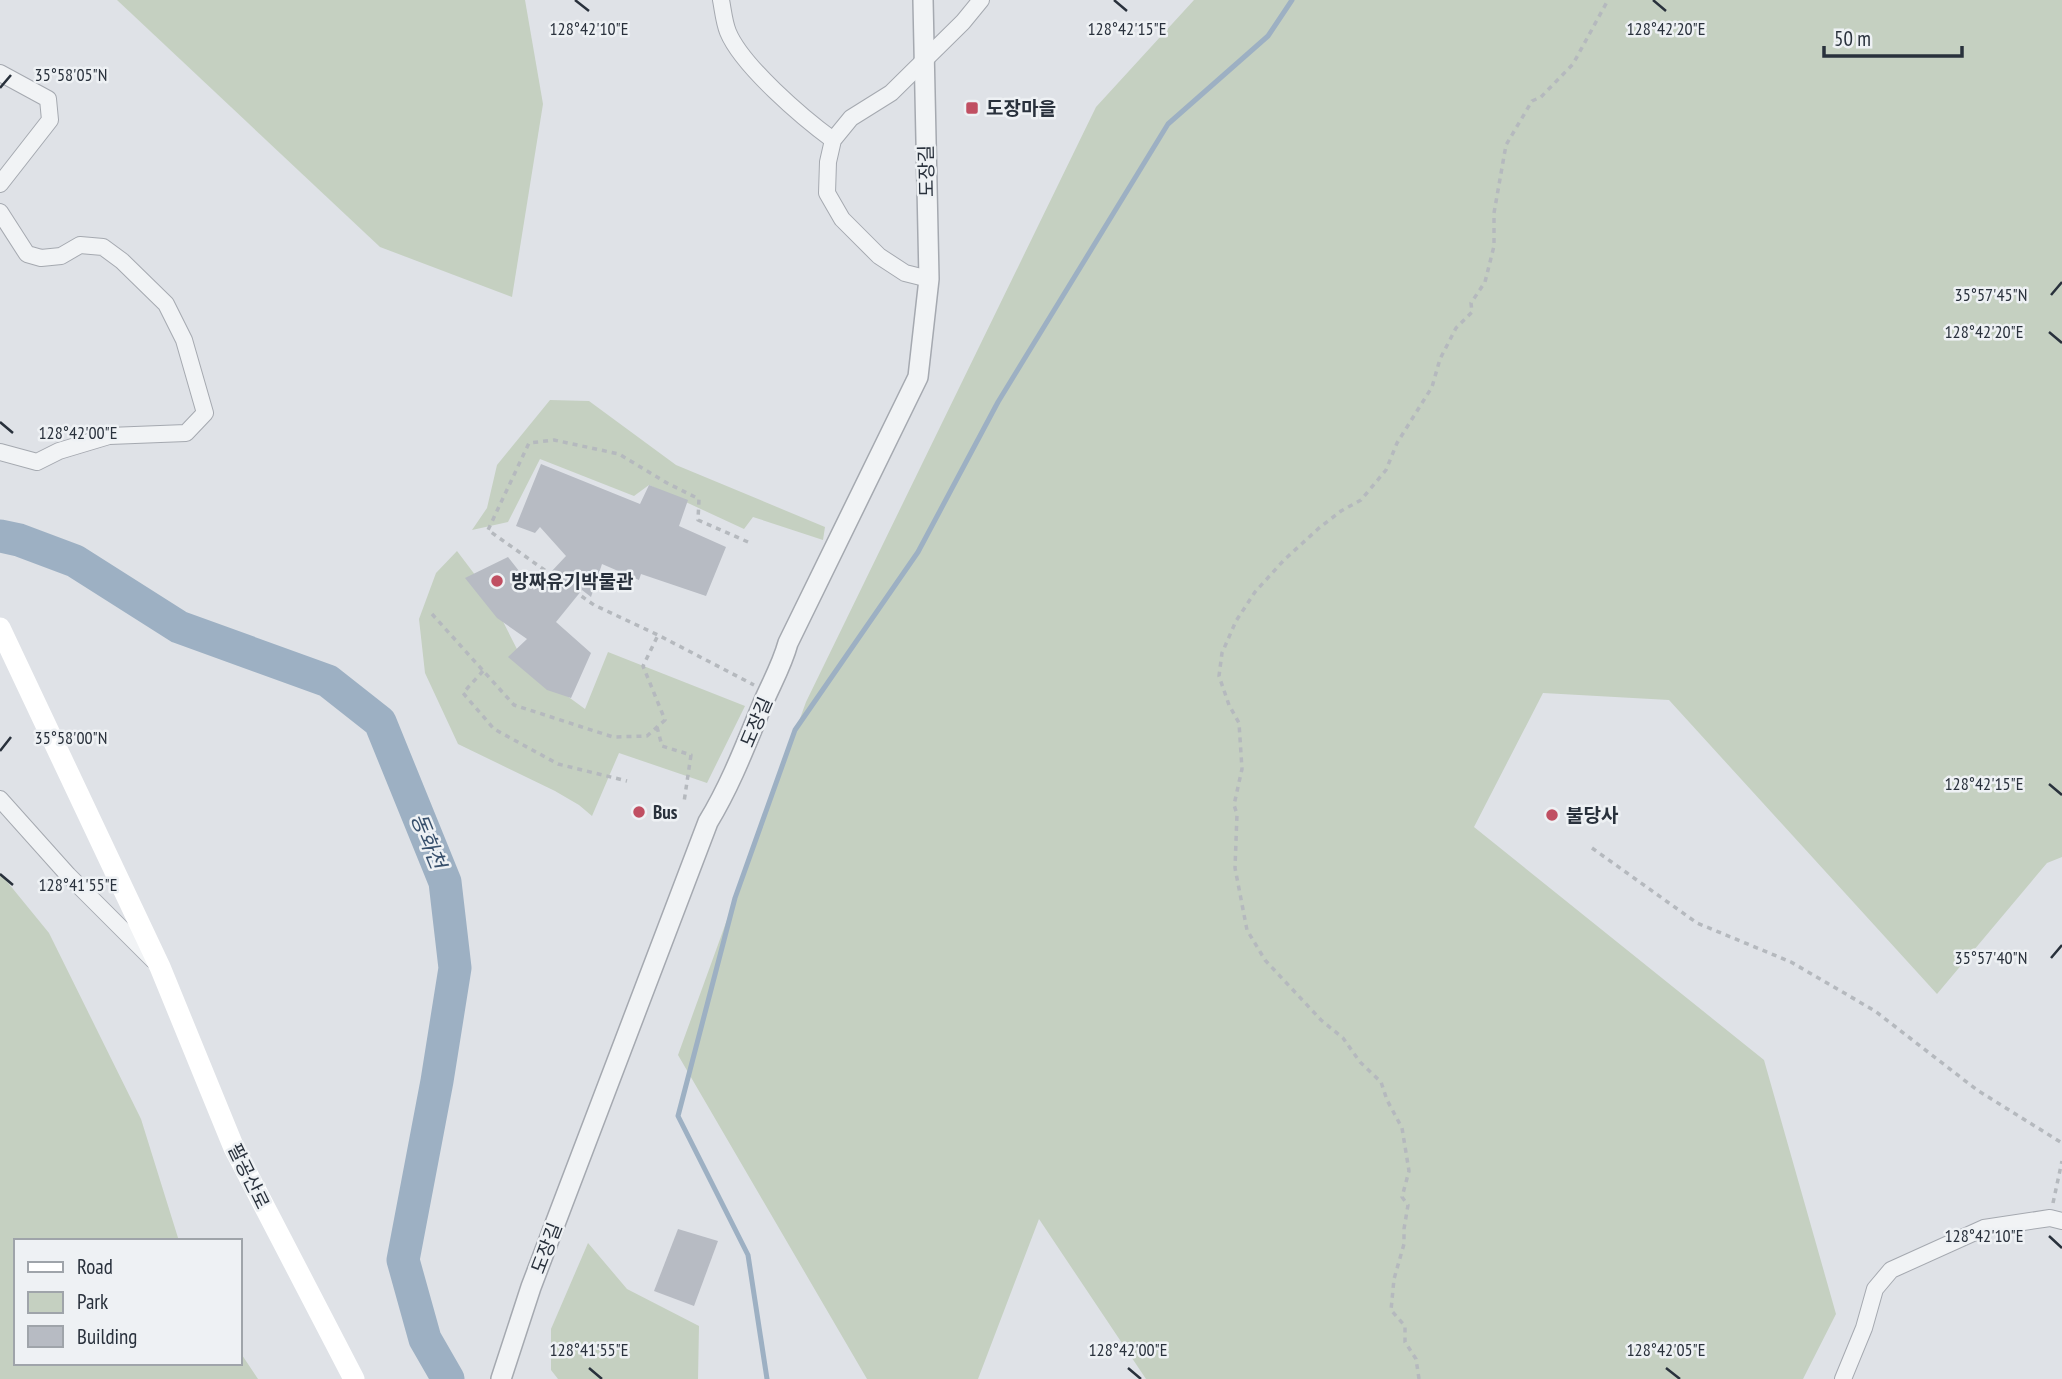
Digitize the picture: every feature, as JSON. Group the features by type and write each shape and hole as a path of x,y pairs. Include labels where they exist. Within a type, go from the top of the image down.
{"main road":[{"name":"팔공산로","path":"0,628 160,967 234,1148 354,1379"}],"street":[{"path":"721,0 728,32 748,63 810,123 834,140"},
{"name":"도장길","path":"502,1376 531,1287 708,822 727,791 781,667 788,643 918,377 929,279 923,0"},
{"path":"929,279 905,273 879,256 842,219 827,193 828,162 834,140 850,118 891,93 963,22 981,0"},
{"path":"0,73 48,99 51,120 0,184"},
{"path":"0,212 27,254 41,258 61,256 80,245 103,247 122,261 166,304 184,340 205,413 186,433 109,436 59,451 37,462 0,452"},
{"name":"팔공산로","path":"0,799 68,875 160,967"},
{"path":"1843,1379 1864,1328 1875,1289 1891,1270 1984,1228 2056,1219"}],"path":[{"path":"1419,1379 1416,1359 1405,1342 1405,1326 1391,1310 1394,1279 1404,1244 1408,1205 1402,1197 1409,1171 1402,1128 1381,1082 1360,1062 1343,1038 1321,1020 1265,960 1247,930 1235,868 1237,814 1234,805 1242,769 1239,723 1229,705 1219,676 1222,653 1236,621 1255,592 1284,559 1341,511 1361,500 1386,470 1397,443 1432,387 1440,359 1455,328 1472,312 1471,303 1485,282 1494,246 1494,213 1506,145 1532,101 1541,97 1573,64 1608,0"},
{"path":"748,542 698,520 699,499 619,454 554,440 528,443 488,530 594,605 768,692"},
{"path":"432,614 514,705 613,737 647,736 666,720 643,666 658,635"},
{"path":"483,671 463,694 494,729 558,764 627,781"},
{"path":"657,727 662,746 691,754 684,802"},
{"path":"1592,848 1697,923 1791,962 1875,1011 1977,1090 2062,1143"},
{"path":"2056,1219 2062,1161"}],"green space":[{"path":"117,0 525,0 543,104 512,297 380,247"},
{"path":"1194,0 2062,0 2062,857 2047,863 1937,994 1669,700 1543,693 1474,827 1764,1060 1836,1314 1803,1379 1146,1379 1039,1219 978,1379 867,1379 678,1055 806,702 1096,107"},
{"path":"550,400 589,401 676,465 825,527 823,540 753,517 744,529 649,485 634,496 540,459 508,522 472,530 487,508 497,465"},
{"path":"457,551 488,592 521,657 548,682 585,709 608,652 745,706 707,783 619,753 592,816 555,791 458,744 425,673 419,619 436,573"},
{"path":"0,873 49,933 141,1119 178,1239 14,1239 14,1365 242,1365 242,1355 258,1379 0,1379"},
{"path":"588,1243 627,1289 699,1326 698,1379 558,1379 551,1370 551,1329"}],"building":[{"name":"방짜유기박물관","path":"541,464 640,504 649,485 688,500 679,526 726,547 706,596 641,574 639,580 602,564 591,597 582,590 556,622 591,653 571,698 547,690 508,657 527,639 497,618 465,578 508,557 534,590 566,556 540,527 535,533 516,526"},
{"path":"678,1229 718,1241 694,1306 654,1291"}],"waterway":[{"path":"767,1379 748,1255 678,1116 735,898 795,730 918,552 998,402 1168,124 1268,36 1292,0"},
{"name":"동화천","path":"0,536 19,540 75,561 179,627 328,681 380,722 445,882 455,968 403,1260 425,1339 448,1379"}],"place":[{"name":"도장마을","path":"972,108"},
{"name":"방짜유기박물관","path":"497,581"},
{"name":"Bus","path":"639,812"},
{"name":"불당사","path":"1552,815"}]}
